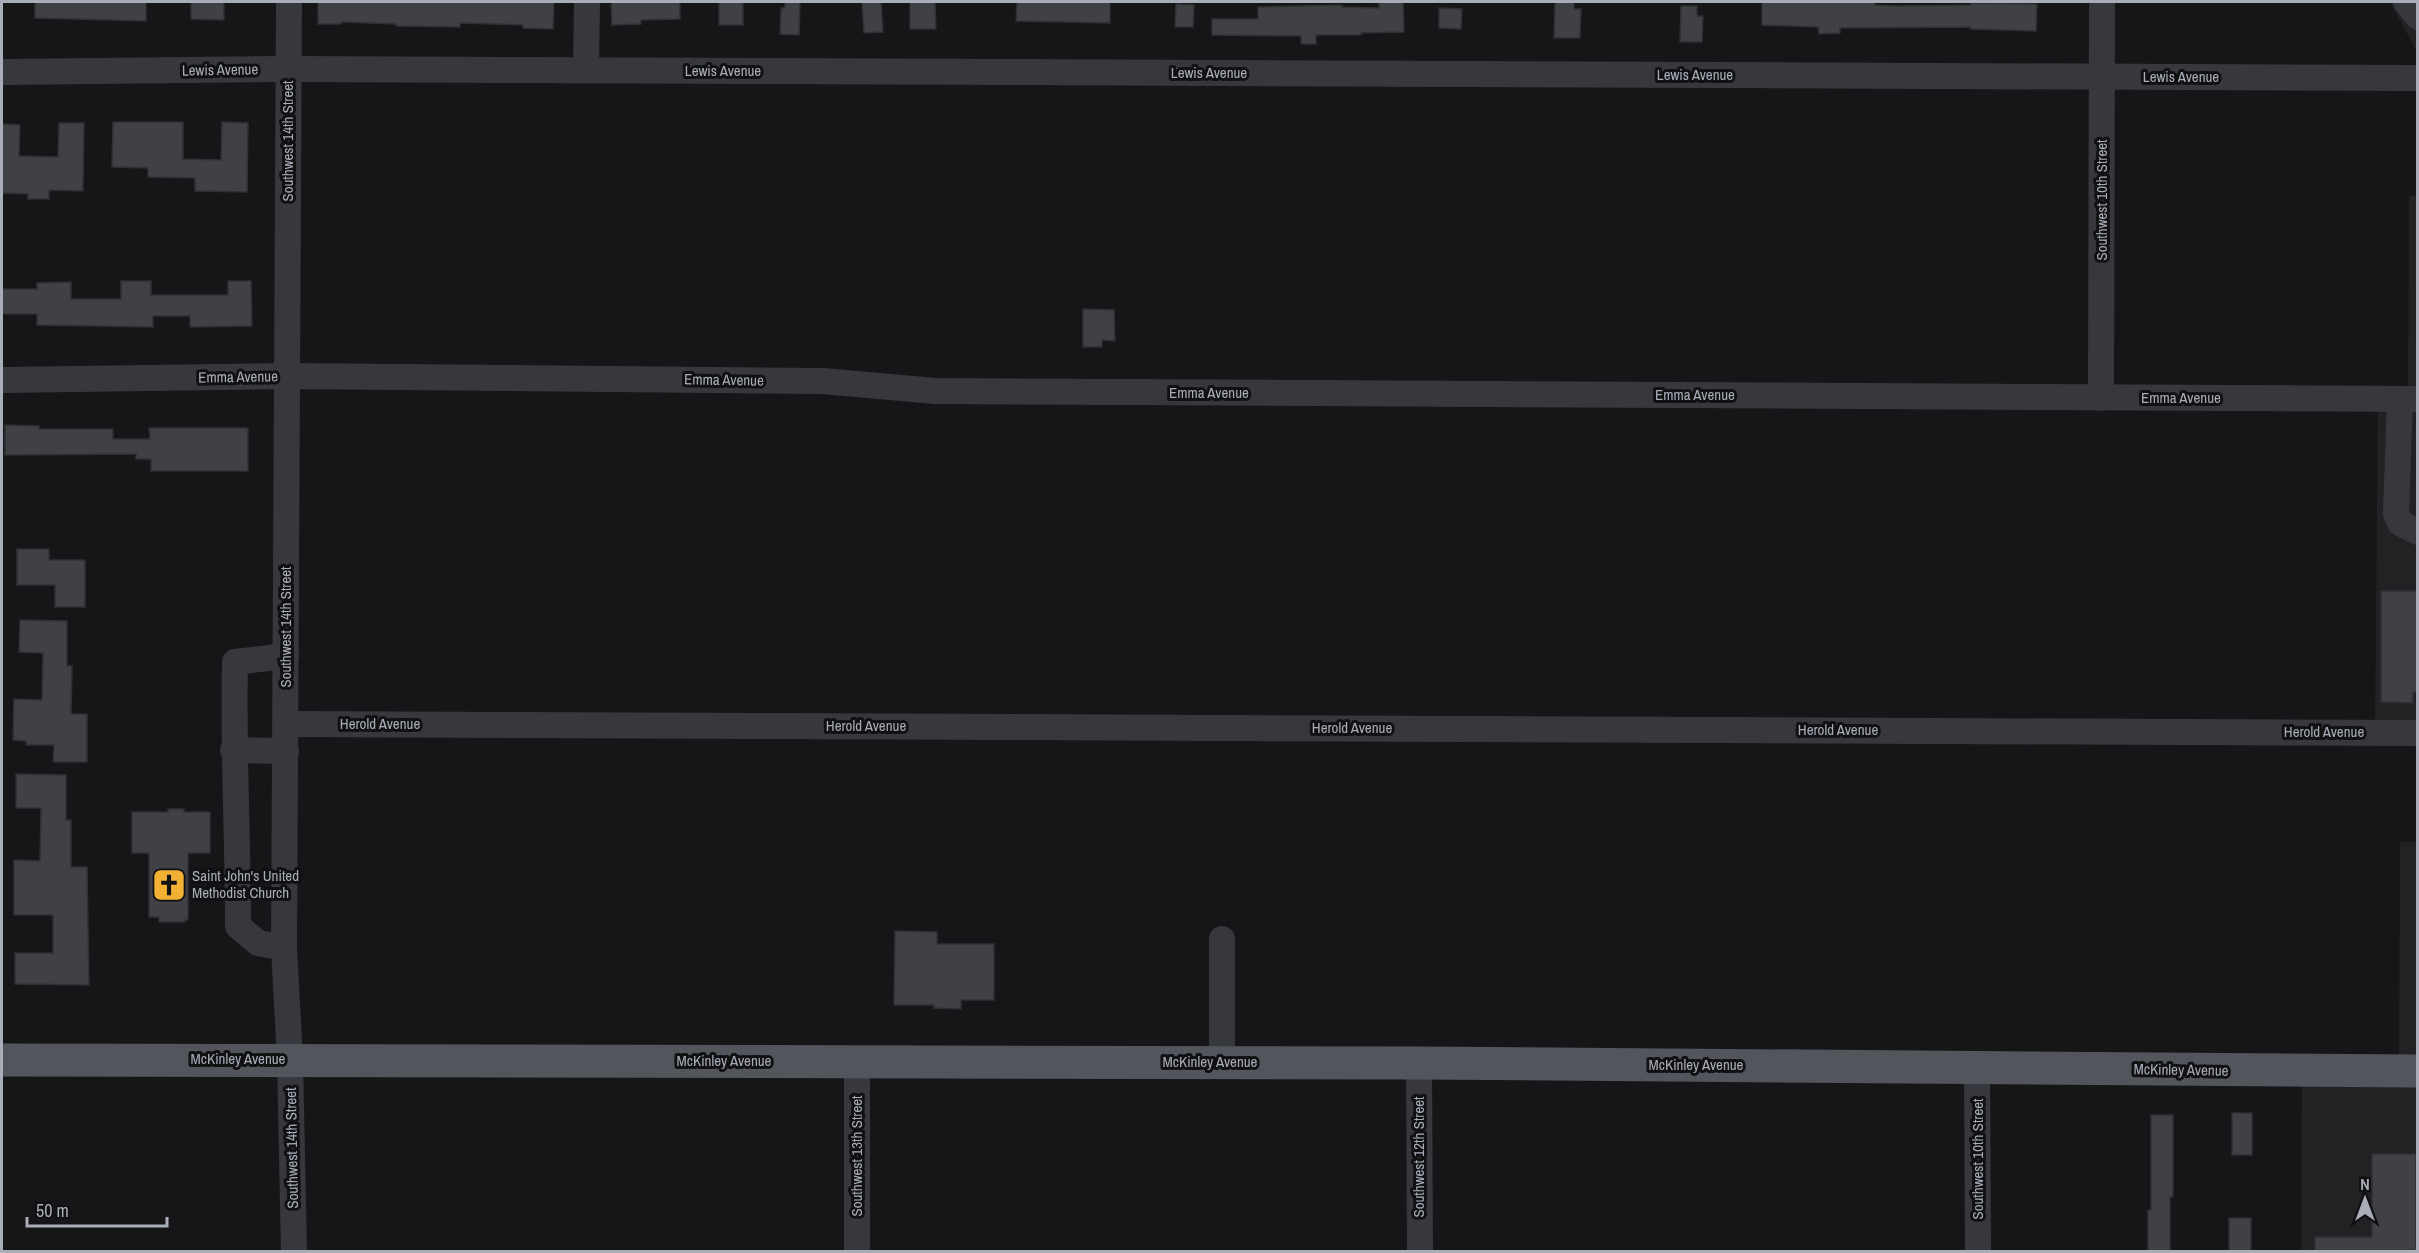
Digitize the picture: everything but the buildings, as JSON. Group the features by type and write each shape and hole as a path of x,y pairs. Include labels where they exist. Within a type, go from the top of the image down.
{"main road":[{"name":"McKinley Avenue","path":"2,1060 1222,1062 2418,1071"}],"street":[{"name":"Southwest 14th Street","path":"289,2 284,948 290,1059 294,1251"},
{"path":"586,2 586,70"},
{"name":"Southwest 10th Street","path":"2101,398 2102,2"},
{"path":"2406,2 2418,17"},
{"name":"Lewis Avenue","path":"2,72 289,69 2418,78"},
{"name":"Emma Avenue","path":"2,380 287,376 824,381 935,391 2409,399"},
{"path":"2409,399 2408,425 2396,514 2400,523 2418,532"},
{"path":"284,948 258,943 238,926 237,816 233,750 235,662 286,656"},
{"name":"Herold Avenue","path":"286,724 2418,733"},
{"path":"233,750 286,751"},
{"path":"1222,939 1222,1062"},
{"name":"Southwest 13th Street","path":"857,1061 857,1251"},
{"name":"Southwest 12th Street","path":"1419,1063 1420,1251"},
{"name":"Southwest 10th Street","path":"1977,1067 1978,1251"}],"shaded area":[{"path":"2390,2 2417,2 2417,52"},
{"path":"2409,196 2417,196 2417,733 2375,732 2378,399 2408,398"},
{"path":"2400,842 2417,842 2417,1251 2301,1252 2302,1072 2399,1071"}],"place":[{"name":"Saint John's United Methodist Church","path":"169,885"}]}
